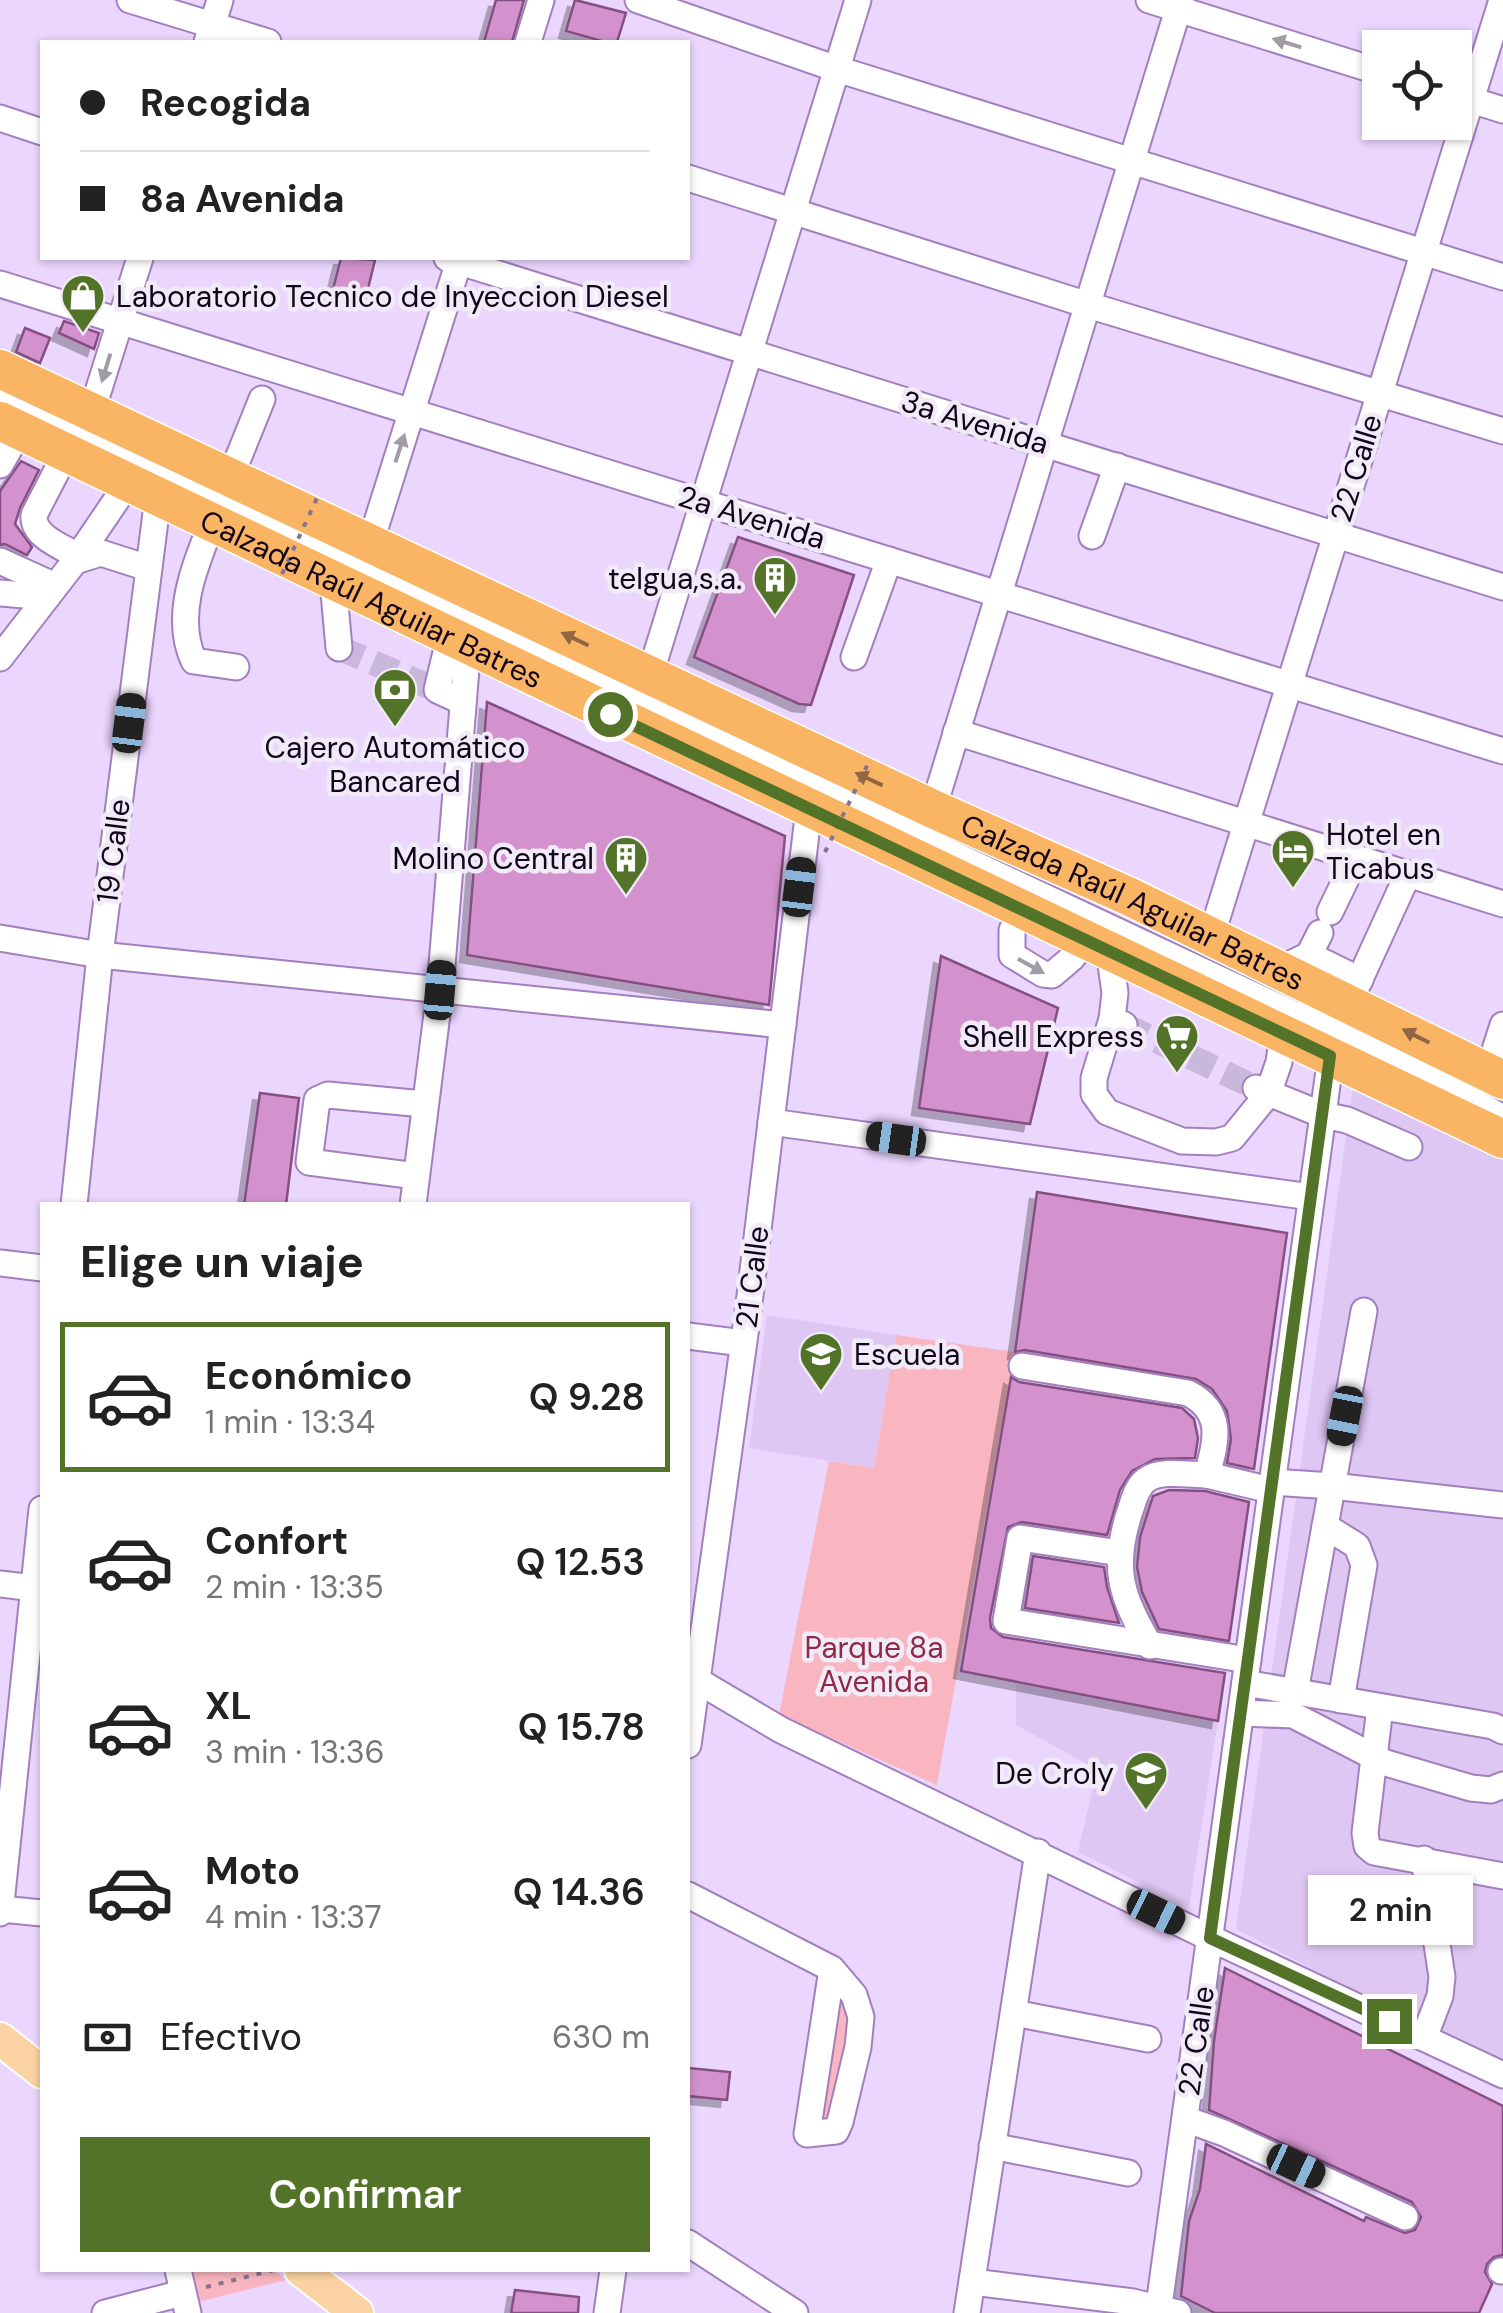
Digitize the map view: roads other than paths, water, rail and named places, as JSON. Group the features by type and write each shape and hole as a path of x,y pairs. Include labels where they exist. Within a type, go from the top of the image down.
{"highway":[{"name":"Calzada Raúl Aguilar Batres","path":"0,368 1211,937 1310,943 1354,991 1498,1086"},
{"name":"Calzada Raúl Aguilar Batres","path":"10,426 1503,1139"}],"main road":[{"path":"0,2039 40,2070"},
{"path":"303,2272 356,2313"}],"street":[{"path":"130,0 262,40"},
{"path":"529,40 541,0"},
{"path":"638,0 837,68 1503,278"},
{"path":"650,675 858,0"},
{"path":"1149,0 1180,4 1362,66"},
{"name":"22 Calle","path":"1472,75 1502,0"},
{"path":"933,809 1180,4"},
{"path":"1472,101 1503,110"},
{"path":"0,118 40,131"},
{"name":"22 Calle","path":"1211,937 1423,253 1452,140"},
{"path":"690,179 1503,431"},
{"path":"92,411 139,260"},
{"path":"371,541 455,260"},
{"name":"3a Avenida","path":"458,260 1503,587"},
{"name":"2a Avenida","path":"0,284 1503,751"},
{"path":"0,394 358,560 787,776 1432,1079 1503,1118"},
{"path":"231,476 262,399"},
{"path":"0,464 10,426"},
{"path":"66,453 34,514 38,531 76,558 102,553 148,568"},
{"path":"1092,536 1116,466"},
{"path":"0,657 76,558 143,490"},
{"name":"19 Calle","path":"74,1202 148,568 143,490"},
{"path":"212,524 186,601 189,648 194,661 236,667"},
{"path":"854,657 888,560"},
{"path":"0,561 51,592"},
{"path":"333,582 339,648"},
{"path":"0,593 51,592"},
{"path":"459,640 437,690 464,702"},
{"path":"413,1202 440,990 464,702 459,640"},
{"path":"956,732 1503,904"},
{"name":"21 Calle","path":"690,1711 744,1343 809,809"},
{"path":"1310,943 1356,858"},
{"path":"1354,991 1408,874"},
{"path":"0,938 100,955 783,1024"},
{"path":"1097,946 1115,993 1118,1022 1094,1078 1094,1094 1107,1112 1182,1141 1216,1142 1232,1138 1279,1062 1283,1034"},
{"path":"1432,1079 1498,1086 1503,1025"},
{"name":"22 Calle","path":"1165,2311 1185,2119 1330,1056"},
{"path":"1262,1091 1348,1120 1409,1147"},
{"path":"416,1176 309,1162 317,1100 328,1095 424,1104"},
{"path":"772,1122 1312,1197"},
{"path":"0,1263 40,1268"},
{"path":"1295,1692 1364,1311"},
{"path":"690,1336 744,1343"},
{"path":"1022,1366 1188,1393 1202,1400 1216,1426 1208,1475"},
{"path":"1150,1646 1122,1591 1120,1554 1134,1499 1146,1479 1165,1474 1208,1475 1272,1486 1332,1486 1503,1506"},
{"path":"1324,1526 1357,1546 1364,1565 1342,1700"},
{"path":"1120,1554 1020,1538 1006,1621 1150,1646 1246,1672 1295,1692 1493,1726 1503,1732"},
{"path":"40,1549 0,1911 40,1913"},
{"path":"0,1584 38,1589"},
{"path":"692,1677 781,1730 1503,2075"},
{"path":"1380,1707 1365,1833 1367,1846 1374,1852 1503,1876"},
{"path":"1240,1713 1293,1715 1374,1756 1471,1788 1491,1790 1503,1785"},
{"path":"967,2313 1038,1852"},
{"path":"1424,1860 1442,1977 1440,1996 1424,2038"},
{"path":"690,1896 832,1969 854,1994 861,2017 858,2046 840,2122 836,2131 807,2134 832,1969"},
{"path":"1014,2013 1148,2038"},
{"path":"1185,2119 1224,2133 1405,2217"},
{"path":"992,2146 1128,2173"},
{"path":"690,2244 787,2311"},
{"path":"607,2313 613,2272"},
{"path":"972,2282 1165,2311"},
{"path":"105,2313 183,2292"}],"tunnel":[{"path":"339,648 437,690"},
{"path":"1124,1025 1256,1088"}],"place":[{"name":"Laboratorio Tecnico de Inyeccion Diesel","path":"83,334"},
{"name":"telgua,s.a.","path":"775,616"},
{"name":"Cajero Automático Bancared","path":"395,728"},
{"name":"Hotel en Ticabus","path":"1293,889"},
{"name":"Molino Central","path":"626,896"},
{"name":"Shell Express","path":"1177,1074"},
{"name":"Escuela","path":"821,1392"},
{"name":"De Croly","path":"1146,1811"}],"park label":[{"name":"Parque 8a Avenida","path":"874,1664"}]}
